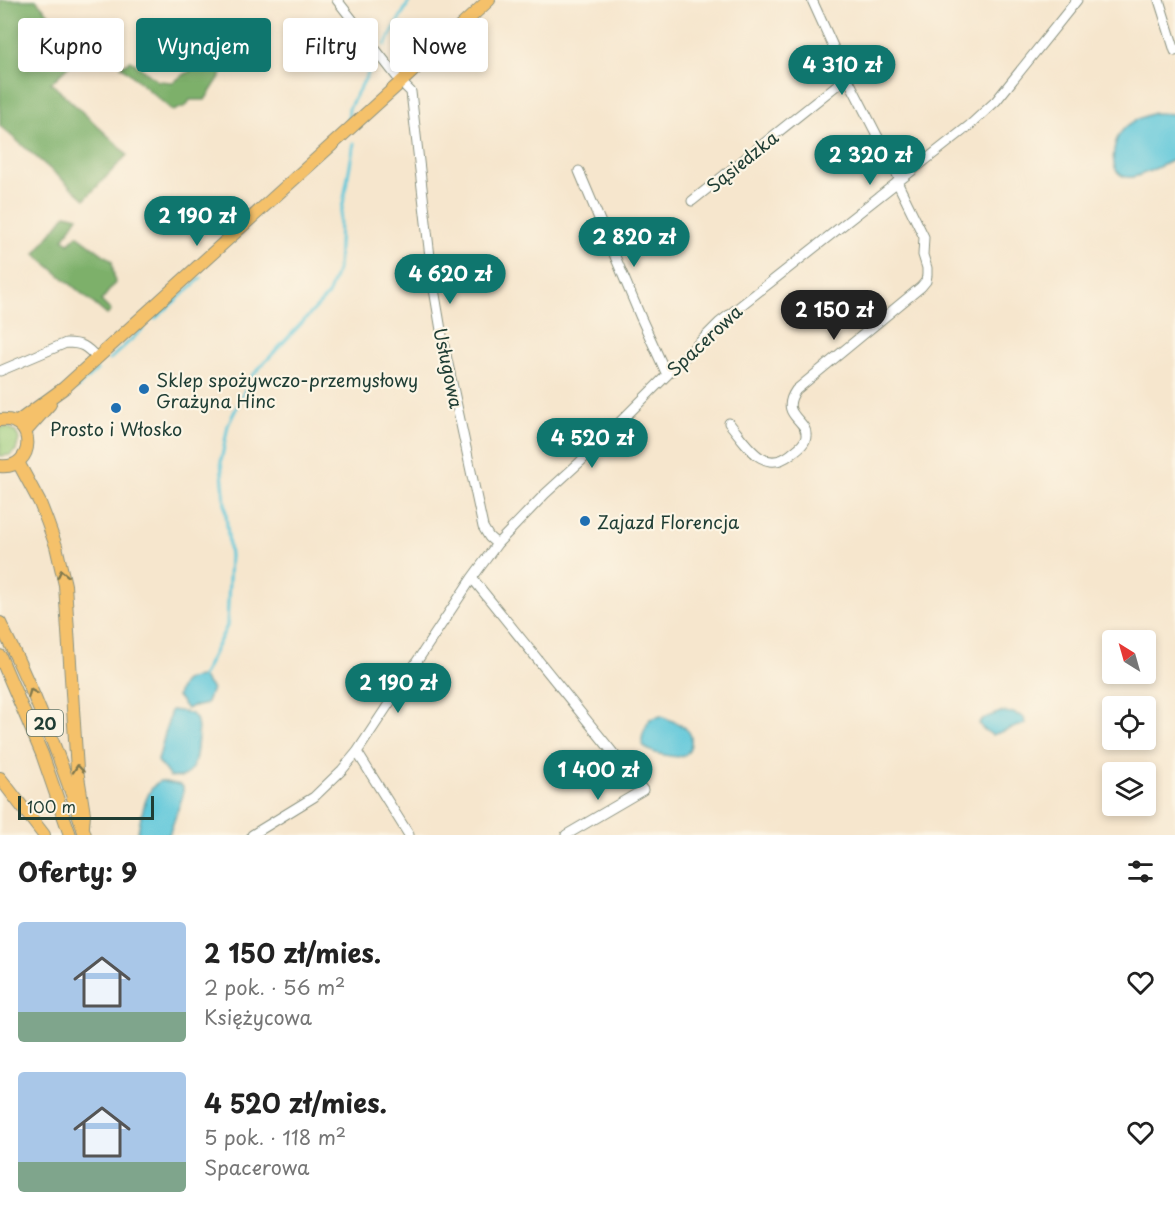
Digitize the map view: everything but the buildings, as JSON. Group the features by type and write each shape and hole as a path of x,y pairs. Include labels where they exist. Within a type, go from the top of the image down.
{"main road":[{"path":"21,427 489,0"},
{"path":"0,420 10,420 21,427 27,438 23,458 12,465 0,466"},
{"path":"18,462 47,521 56,546 64,585 77,770 84,814 84,831"},
{"name":"20","path":"0,623 34,697 84,831"},
{"name":"20","path":"0,656 42,754 69,835"},
{"path":"0,778 44,835"}],"street":[{"name":"Usługowa","path":"337,0 411,92 432,274 442,336 483,527 497,544"},
{"path":"729,423 759,458 771,461 784,460 804,443 806,436 806,431 790,409 792,396 796,390 926,281 927,268 923,255 924,237 812,0"},
{"name":"Spacerowa","path":"252,835 314,797 342,771 357,752 471,578 497,544 545,494 720,322 970,125 996,101 1077,0"},
{"path":"1159,0 1175,51"},
{"name":"Sąsiedzka","path":"692,201 848,77"},
{"path":"579,171 667,375"},
{"path":"0,371 66,343 76,343 86,347 97,358"},
{"path":"471,578 643,790 566,835"},
{"path":"357,752 409,835"}],"green space":[{"path":"0,0 36,0 53,18 18,18 18,72 63,72 51,83 127,155 85,199 0,126"},
{"path":"131,61 136,65 136,72 146,72 158,81 173,82 188,72 223,72 205,100 190,100 186,106 173,111 124,69 124,64"},
{"path":"66,214 78,217 63,239 69,243 77,235 112,261 115,283 101,301 111,311 107,315 35,254"},
{"path":"0,427 12,429 19,439 16,450 10,455 0,456"}],"water":[{"path":"1154,113 1175,114 1175,159 1132,177 1118,173 1115,167 1114,152 1118,137 1129,125"},
{"path":"202,677 212,689 206,704 187,709 177,696 181,686 188,679"},
{"path":"171,710 192,714 197,725 198,740 194,762 189,772 181,777 170,777 158,761"},
{"path":"1001,712 1024,717 1025,724 992,735 982,728 979,723"},
{"path":"661,716 681,725 689,732 691,744 686,754 680,757 655,753 642,743 643,733 650,719"},
{"path":"160,781 181,785 183,788 183,795 169,835 137,835 147,797"}],"waterway":[{"path":"385,45 410,0"},
{"path":"348,120 349,108 369,72"},
{"path":"201,679 227,626 230,556 221,462 228,425 252,376 328,295 338,269 340,220 354,143"},
{"path":"155,319 201,278"},
{"path":"109,360 143,329"},
{"path":"76,389 97,370"}],"place":[{"name":"Sklep spożywczo-przemysłowy Grażyna Hinc","path":"144,389"},
{"name":"Prosto i Włosko","path":"116,408"},
{"name":"Zajazd Florencja","path":"585,521"}]}
